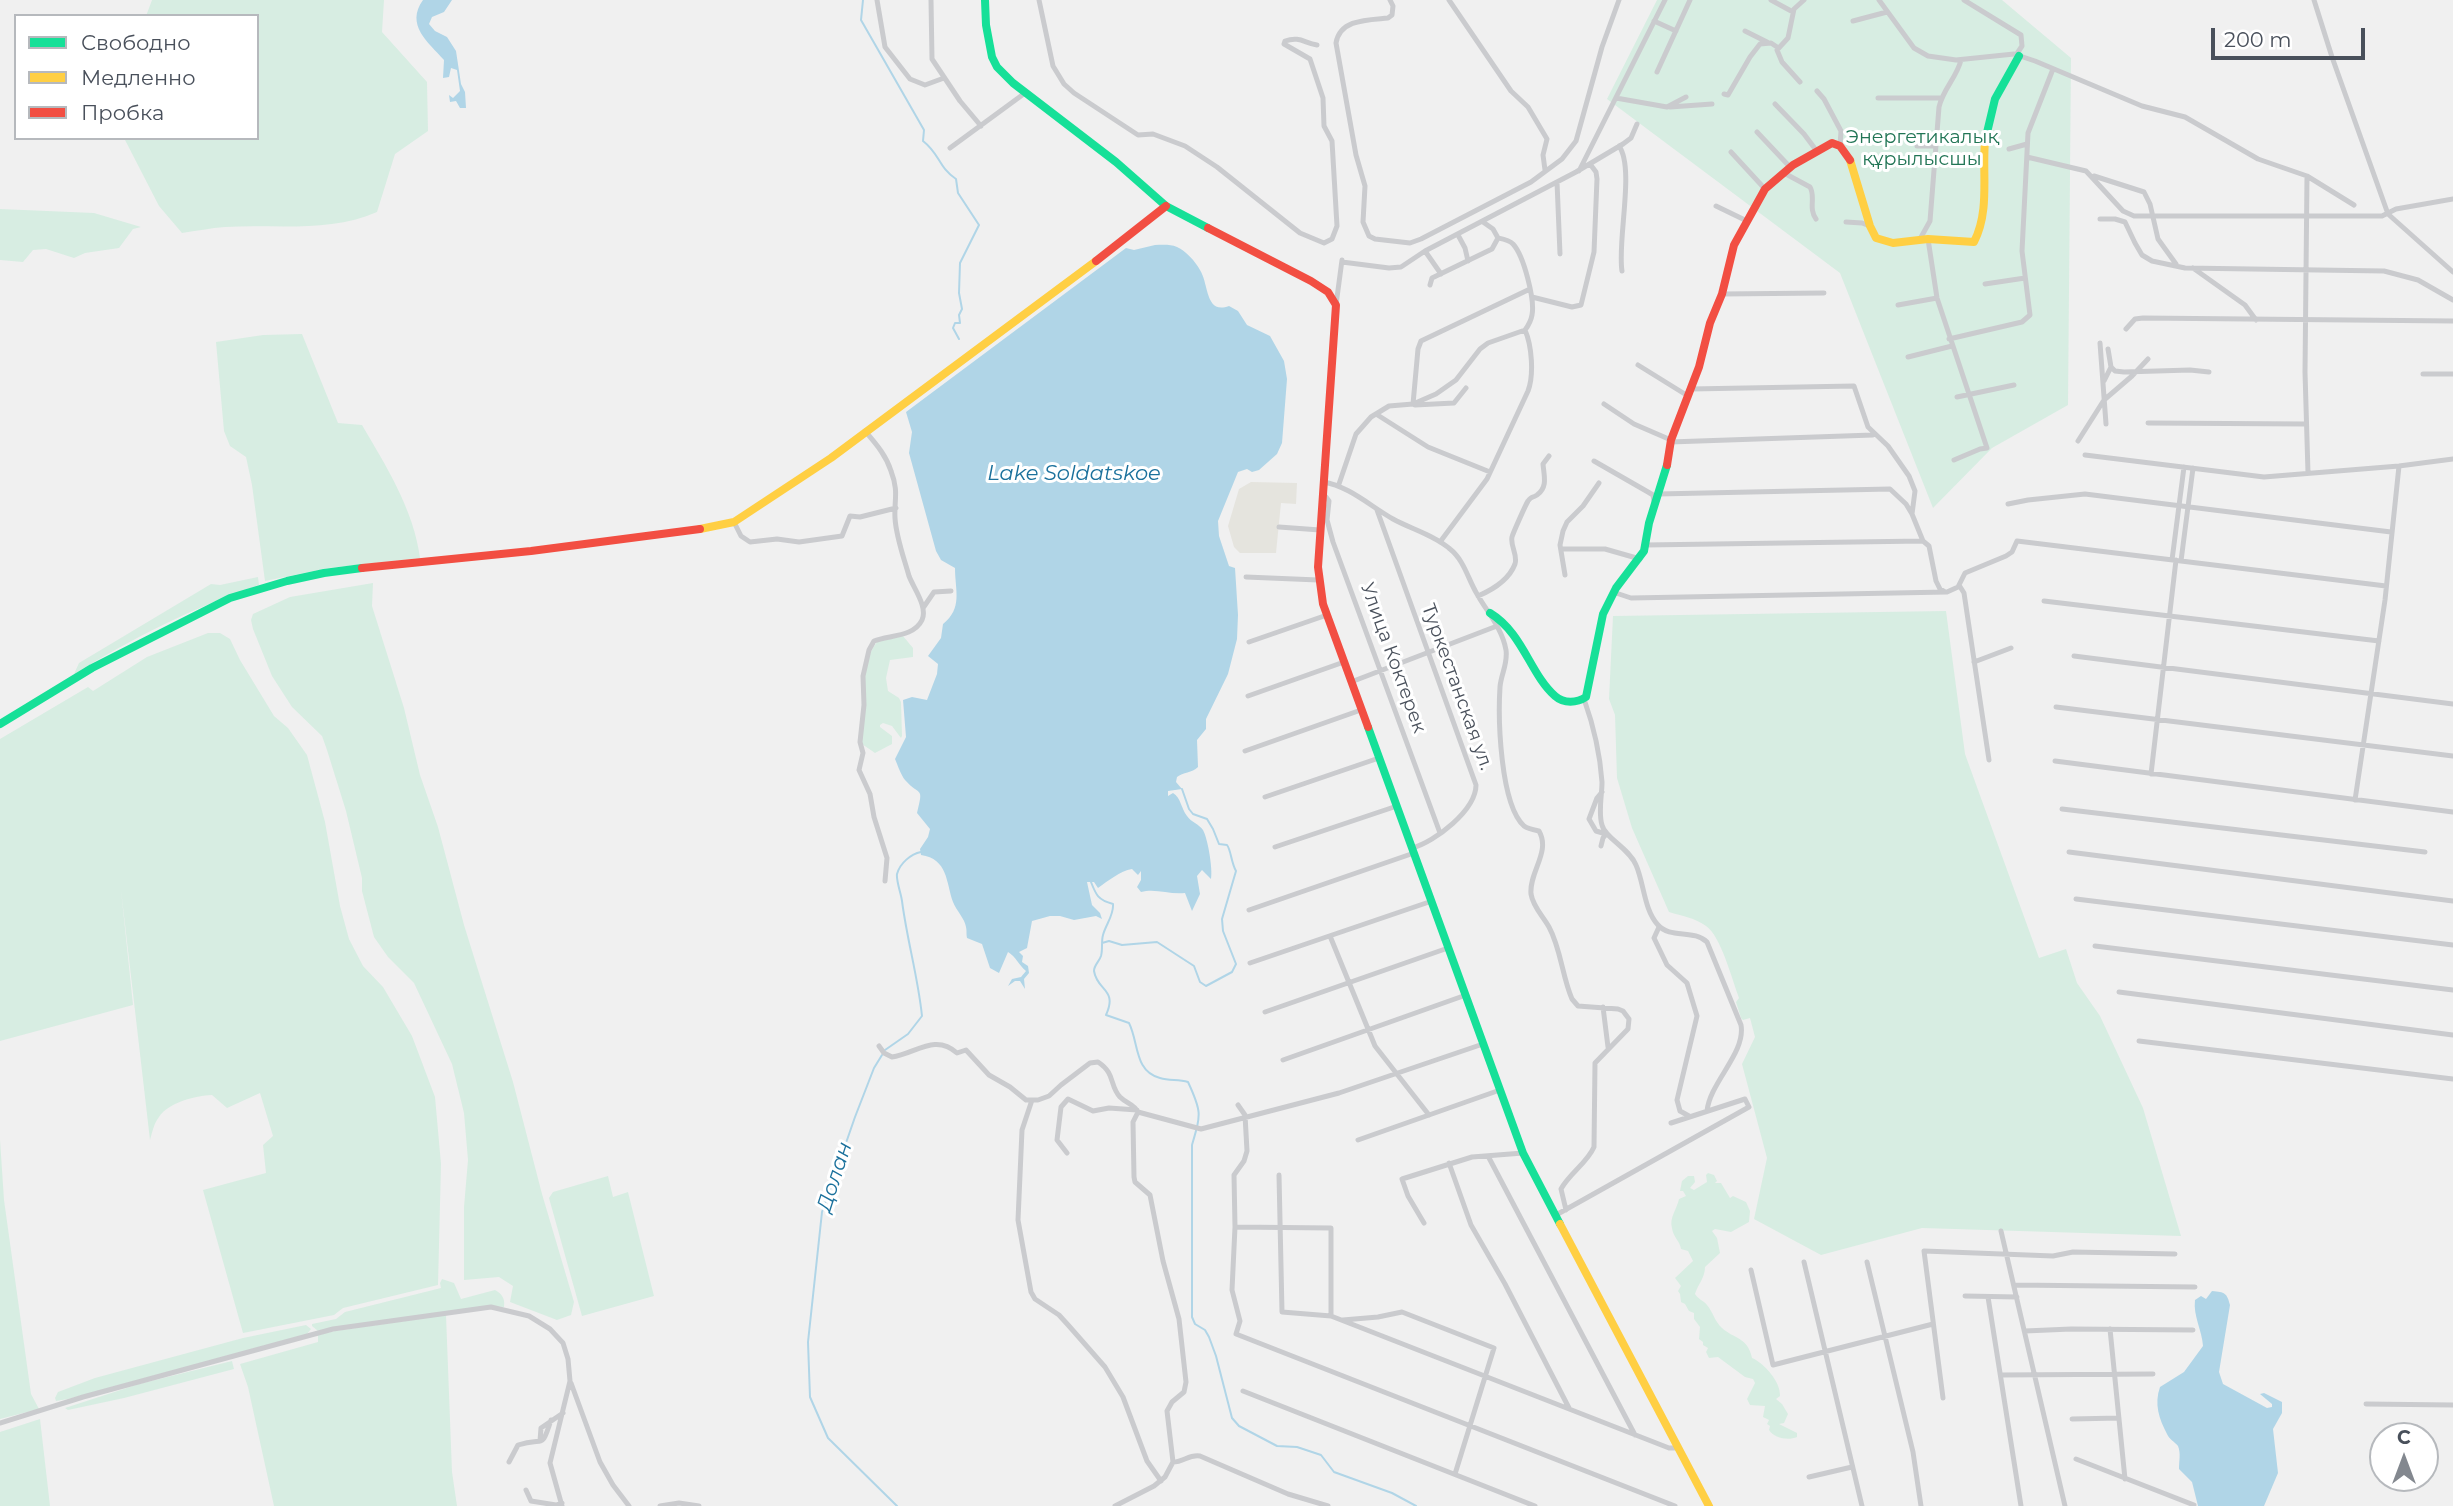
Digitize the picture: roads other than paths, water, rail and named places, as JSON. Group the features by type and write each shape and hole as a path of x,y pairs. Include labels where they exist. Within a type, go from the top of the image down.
{"street":[{"path":"877,0 885,47 910,79 925,85 944,78"},
{"path":"932,0 931,56 944,78 981,126"},
{"path":"985,0 992,57 1003,74 1025,93 1116,162 1166,206 1322,287 1337,302"},
{"path":"1039,0 1055,72 1073,93 1138,135 1153,134 1185,146 1217,167 1300,233 1324,243 1332,239 1337,226 1332,141 1324,126 1323,98 1310,59 1284,44 1292,39 1317,45"},
{"path":"1390,0 1393,6 1392,15 1388,18 1348,24 1336,40 1356,155 1365,186 1363,222 1369,236 1375,239 1410,243 1519,189 1562,159 1576,141 1602,47 1619,0"},
{"path":"1449,0 1511,91 1528,107 1547,139 1543,155 1545,170"},
{"path":"1579,171 1665,0"},
{"path":"1657,72 1690,0"},
{"path":"1770,0 1793,12"},
{"path":"1777,47 1788,38 1793,12 1804,0"},
{"path":"1879,0 1914,48 1921,53 1961,60 2017,55 2143,106 2185,117 2258,159 2307,176 2354,205"},
{"path":"1490,614 1496,615 1514,637 1556,697 1580,702 1588,695 1603,614 1613,592 1640,559 1645,545 1671,441 1722,294 1734,245 1765,189 1787,170 1816,150 1832,143 1840,146 1850,158 1870,226 1877,238 1887,242 1924,239 1974,242 1981,218 1985,136 1989,119 1998,92 2016,64 2022,43 2021,35 1964,0"},
{"path":"2314,0 2388,214 2453,272"},
{"path":"1853,21 1887,12"},
{"path":"1654,22 1676,32"},
{"path":"1745,31 1767,43"},
{"path":"1724,94 1728,95 1760,44 1772,43 1777,47 1778,56 1800,82"},
{"path":"1954,460 1987,448 1949,339 1924,239 1930,221 1941,98 1958,71 1961,60"},
{"path":"1949,339 2025,320 2029,315 2022,251 2026,144 2036,108 2053,69"},
{"path":"1817,91 1841,131 1840,146"},
{"path":"950,148 1025,93"},
{"path":"1616,97 1670,107 1712,104"},
{"path":"1670,107 1686,97"},
{"path":"1878,98 1941,98"},
{"path":"1775,104 1816,150"},
{"path":"1637,124 1630,138 1579,171 1425,251 1401,267 1394,269 1342,261 1322,496 1318,580 1327,615 1523,1153 1709,1506"},
{"path":"1757,132 1787,170 1813,190 1811,211 1816,219"},
{"path":"2009,149 2026,144"},
{"path":"1619,146 1624,153 1625,162 1622,271"},
{"path":"1917,146 1936,146"},
{"path":"1731,152 1765,189"},
{"path":"2027,157 2082,170 2092,176 2144,192 2154,216 2158,239 2176,264"},
{"path":"1532,297 1576,307 1581,305 1594,252 1597,179 1590,164"},
{"path":"2092,176 2126,213 2134,216 2388,214 2396,209 2453,199"},
{"path":"2307,176 2305,424 2308,473"},
{"path":"1557,182 1560,254"},
{"path":"0,724 92,668 179,622 230,598 261,588 324,573 594,543 734,522 831,458 1133,234 1166,206"},
{"path":"1716,206 1748,221"},
{"path":"2100,219 2125,222 2135,243 2147,258 2193,268 2384,271 2418,281 2453,300"},
{"path":"1440,541 1483,485 1530,385 1530,353 1525,330 1533,313 1530,289 1516,248 1498,237 1493,229 1483,222"},
{"path":"1846,222 1870,226"},
{"path":"1458,235 1468,261"},
{"path":"1430,285 1432,278 1492,249 1498,237"},
{"path":"1425,251 1441,274"},
{"path":"2193,268 2245,304 2256,320"},
{"path":"1984,285 2025,278"},
{"path":"1411,404 1421,341 1530,289"},
{"path":"1722,294 1824,293"},
{"path":"1898,305 1937,298"},
{"path":"1337,302 1347,299"},
{"path":"2126,329 2139,318 2453,321"},
{"path":"1411,404 1450,385 1488,343 1525,330"},
{"path":"2100,343 2106,424"},
{"path":"1908,357 1952,346"},
{"path":"2104,381 2111,367 2108,349"},
{"path":"2078,441 2104,400 2148,359"},
{"path":"1638,365 1689,392 1853,386 1864,420 1874,435 1888,446 1909,476 1914,491 1912,514"},
{"path":"2111,367 2115,371 2210,372"},
{"path":"2423,374 2453,374"},
{"path":"1957,397 2014,385"},
{"path":"1339,484 1356,435 1376,414 1389,406 1454,403 1465,388"},
{"path":"1604,404 1634,424 1671,441 1874,435"},
{"path":"1376,414 1428,447 1490,472"},
{"path":"2148,423 2305,424"},
{"path":"865,432 884,453 896,483 895,518 910,576 923,608 923,618 916,628 874,641 869,650 863,677 864,705 860,743 863,754 859,770 870,794 887,858 885,881"},
{"path":"2085,455 2263,477 2453,459"},
{"path":"1478,596 1496,587 1514,566 1512,535 1528,502 1538,495 1543,486 1546,479 1543,464 1549,456"},
{"path":"1594,461 1651,494 1654,504"},
{"path":"2355,800 2379,641 2399,466"},
{"path":"2151,774 2184,467"},
{"path":"2176,560 2188,507 2193,468"},
{"path":"1324,482 1339,484 1377,510 1440,541 1459,559 1490,614 1506,652 1500,685 1504,776 1520,820 1527,828 1539,831 1542,838 1542,852 1531,896 1554,939 1572,999 1578,1006 1623,1011 1629,1020 1628,1029 1595,1063 1594,1147 1561,1189 1566,1210"},
{"path":"1565,575 1560,538 1567,522 1583,506 1599,483"},
{"path":"1658,494 1890,489 1906,504 1912,514 1923,541 1929,546 1938,586 1945,592"},
{"path":"2008,505 2028,499 2085,494 2391,533"},
{"name":"Улица Коктерек","path":"1322,496 1329,501 1327,520 1333,542 1440,833"},
{"path":"734,522 741,536 751,541 808,541 842,536 850,516 860,517 896,508"},
{"name":"Туркестанская ул.","path":"1249,910 1413,850 1440,833 1469,808 1476,785 1377,510"},
{"path":"1279,527 1320,530"},
{"path":"1645,545 1923,541"},
{"path":"1613,592 1631,598 1945,592 1959,585 1965,573 2012,552 2017,541 2386,586"},
{"path":"1562,549 1605,549 1640,559"},
{"path":"1246,577 1318,580"},
{"path":"1959,585 1964,593 1989,760"},
{"path":"923,608 934,592 951,591"},
{"path":"2044,601 2379,641"},
{"path":"1249,642 1327,615"},
{"path":"1351,682 1496,626"},
{"path":"1974,662 2011,648"},
{"path":"2074,656 2453,704"},
{"path":"1248,696 1344,662"},
{"path":"1584,699 1598,742 1602,792 1601,822 1606,834"},
{"path":"2056,707 2453,756"},
{"path":"1245,751 1362,710"},
{"path":"1265,797 1379,758"},
{"path":"2055,761 2453,812"},
{"path":"1602,792 1592,808 1589,821 1598,832 1606,834 1626,849 1634,860 1652,917 1659,927 1666,931 1699,936 1707,942 1742,1029 1738,1045 1714,1090 1707,1111"},
{"path":"1275,847 1397,806"},
{"path":"2062,809 2425,852"},
{"path":"1601,846 1606,834"},
{"path":"2069,852 2453,901"},
{"path":"2076,899 2453,945"},
{"path":"1250,963 1432,901"},
{"path":"1659,927 1654,938 1658,948 1670,969 1686,983 1697,1016 1677,1100 1680,1111 1689,1116"},
{"path":"1330,936 1375,1046 1429,1115"},
{"path":"2095,946 2453,990"},
{"path":"1265,1012 1448,948"},
{"path":"2119,992 2453,1035"},
{"path":"1283,1060 1465,995"},
{"path":"1603,1007 1608,1047"},
{"path":"2139,1041 2453,1079"},
{"path":"879,1046 884,1053 892,1057 929,1044 949,1046 957,1053 966,1050 989,1075 1026,1100 1049,1096 1090,1063 1098,1062 1108,1069 1119,1096 1138,1111"},
{"path":"1067,1153 1057,1140 1062,1107 1068,1099 1093,1111 1110,1108 1138,1111 1198,1129 1339,1093 1483,1044"},
{"path":"1358,1140 1500,1090"},
{"path":"1556,1215 1749,1107 1745,1099 1671,1123"},
{"path":"1032,1100 1021,1130 1018,1220 1031,1292 1035,1299 1064,1320 1105,1367 1124,1397 1147,1461 1161,1481"},
{"path":"1238,1105 1246,1118 1247,1151 1244,1161 1234,1175 1236,1227 1232,1290 1240,1321 1236,1334 1675,1506"},
{"path":"1115,1506 1161,1481 1173,1462 1167,1412 1185,1388 1179,1319 1163,1261 1150,1195 1135,1182 1134,1177 1133,1122 1138,1111"},
{"path":"1424,1223 1401,1181 1472,1157 1523,1153"},
{"path":"1488,1156 1635,1435"},
{"path":"1449,1163 1471,1226 1505,1284 1569,1409"},
{"path":"1279,1175 1282,1312 1331,1316 1669,1448 1677,1448"},
{"path":"1236,1227 1331,1228 1331,1316"},
{"path":"2001,1231 2065,1506"},
{"path":"1943,1398 1924,1251 2053,1256 2073,1252 2175,1254"},
{"path":"1804,1262 1862,1506"},
{"path":"1867,1262 1913,1452 1921,1506"},
{"path":"1751,1270 1773,1365 1933,1324"},
{"path":"2014,1285 2195,1287"},
{"path":"1965,1296 2017,1297"},
{"path":"1988,1297 2021,1506"},
{"path":"0,1423 83,1397 333,1329 491,1307 529,1316 550,1329 563,1343 570,1381 600,1462 628,1506"},
{"path":"1342,1320 1402,1312 1494,1348 1455,1475"},
{"path":"2110,1329 2126,1479"},
{"path":"2025,1331 2193,1330"},
{"path":"2001,1376 2153,1374"},
{"path":"527,1490 531,1501 562,1505 550,1463 570,1381"},
{"path":"1243,1391 1535,1506"},
{"path":"2366,1404 2453,1405"},
{"path":"509,1462 518,1445 540,1441 540,1430 562,1413"},
{"path":"2072,1419 2119,1418"},
{"path":"1173,1462 1181,1462 1191,1455 1200,1456 1289,1494 1328,1506"},
{"path":"2076,1459 2194,1505"},
{"path":"540,1464 550,1463"},
{"path":"1808,1477 1852,1467"},
{"path":"660,1506 679,1503 699,1506"}],"water":[{"path":"423,0 452,0 444,12 432,17 429,24 435,31 447,37 456,51 466,108 460,108 456,101 450,102 449,95 453,98 460,91 457,70 451,68 449,77 443,78 444,60 421,33 416,17"},
{"name":"Lake Soldatskoe","path":"1155,245 1172,245 1184,251 1200,270 1209,297 1216,306 1229,306 1238,311 1247,325 1270,336 1284,361 1287,379 1282,443 1277,454 1259,470 1252,472 1247,469 1238,472 1218,521 1219,536 1229,566 1235,568 1237,639 1228,674 1206,719 1206,729 1197,740 1198,767 1177,777 1176,782 1182,789 1168,791 1168,796 1173,793 1176,795 1187,816 1203,830 1210,854 1211,879 1202,870 1197,876 1200,894 1192,911 1185,893 1141,892 1137,887 1141,880 1141,871 1138,875 1132,869 1123,872 1098,888 1094,882 1087,882 1092,905 1102,919 1096,916 1074,920 1050,916 1032,921 1027,948 1019,952 1023,956 1022,962 1028,966 1029,973 1024,979 1025,989 1020,981 1008,986 1012,979 1021,977 1026,971 1008,952 999,973 990,968 982,944 967,938 965,924 953,902 941,866 930,857 921,855 920,849 930,829 917,813 919,792 905,780 895,759 906,737 903,700 912,697 927,700 938,664 928,656 941,638 943,624 956,605 955,568 941,560 936,551 909,453 912,432 906,412 1126,248 1134,250"},
{"path":"2212,1291 2225,1294 2230,1305 2219,1372 2223,1384 2267,1408 2272,1407 2272,1404 2260,1394 2264,1393 2282,1402 2282,1413 2273,1429 2278,1473 2264,1506 2198,1506 2192,1482 2179,1469 2178,1446 2168,1436 2158,1411 2160,1387 2184,1372 2203,1346 2195,1300 2201,1296 2206,1299"}],"waterway":[{"path":"863,0 861,20 924,130 923,141 956,179 958,193 979,225 960,263 959,293 962,309 959,315 960,323 955,323 953,328 959,339"},
{"path":"1102,943 1109,941 1122,945 1157,942 1194,966 1200,982 1206,986 1232,972 1236,964 1223,931 1222,919 1236,871 1227,845 1219,844 1207,819 1193,814 1182,789"},
{"name":"Долан","path":"885,1050 908,1034 922,1016 897,877 903,863 921,852"},
{"path":"1091,882 1098,896 1113,904 1103,935 1101,956 1094,971 1110,1000 1106,1015 1129,1023 1141,1063 1152,1074 1164,1079 1188,1082 1198,1107 1192,1145 1192,1317 1195,1324 1205,1330 1209,1337 1232,1418 1239,1426 1277,1446 1297,1447 1321,1455 1334,1472 1392,1493 1416,1506"},
{"name":"Долан","path":"882,1055 874,1068 855,1117 822,1212 808,1342 810,1397 828,1438 897,1506"}],"park label":[{"name":"Энергетикалық құрылысшы","path":"1922,148"}]}
